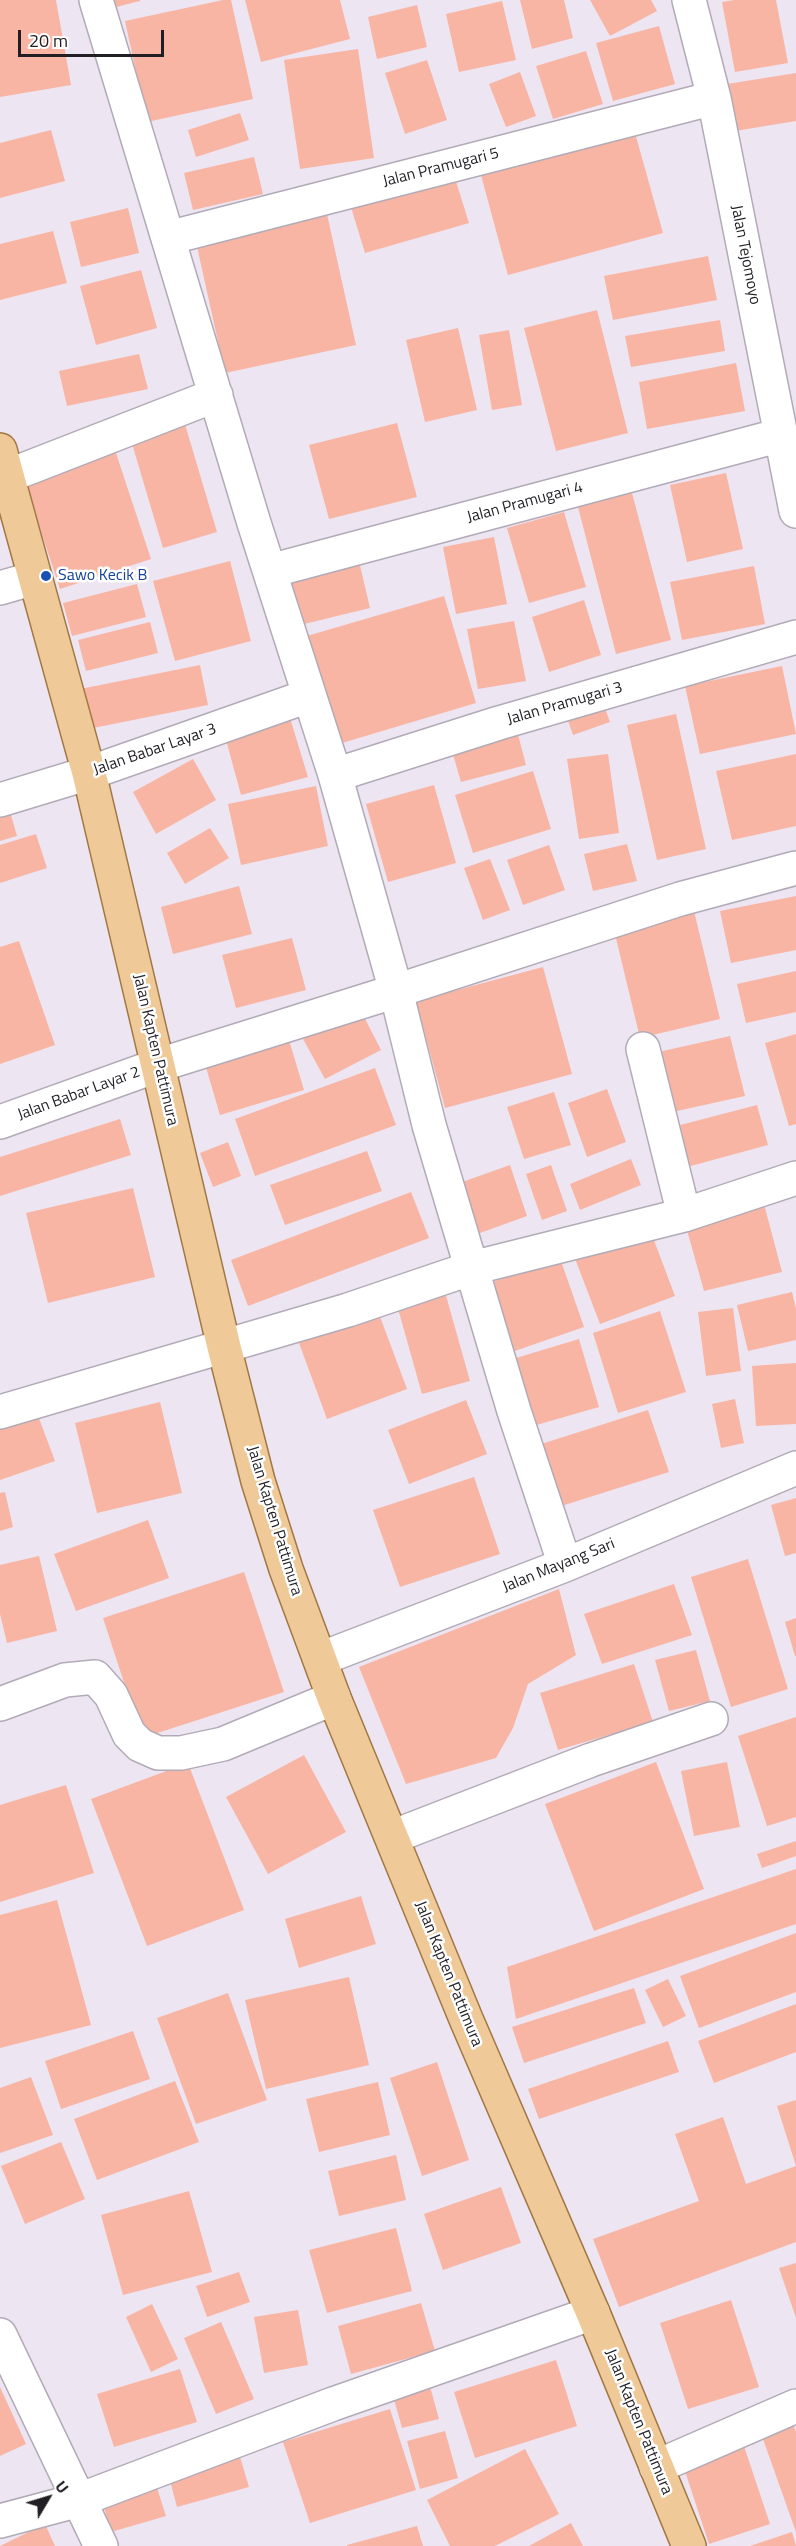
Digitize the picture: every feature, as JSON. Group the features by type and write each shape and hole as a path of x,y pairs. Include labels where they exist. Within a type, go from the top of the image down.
{"main road":[{"name":"Jalan Kapten Pattimura","path":"2,468 89,773 258,1481 286,1569 334,1698 466,2019 593,2313 689,2546"}],"street":[{"path":"96,0 308,696 335,776 396,992 429,1125 514,1411 565,1565"},
{"name":"Jalan Tejomoyo","path":"689,0 714,98 796,511"},
{"name":"Jalan Pramugari 5","path":"168,238 714,98"},
{"path":"2,468 216,395"},
{"name":"Jalan Pramugari 4","path":"270,571 781,435"},
{"path":"0,588 35,578"},
{"name":"Jalan Pramugari 3","path":"335,776 509,720 796,636"},
{"name":"Jalan Babar Layar 3","path":"0,800 89,773 308,696"},
{"name":"Jalan Babar Layar 2","path":"0,1122 159,1065 396,992 680,899 796,868"},
{"path":"643,1049 684,1215"},
{"path":"0,1412 348,1310 472,1268 684,1215 796,1178"},
{"name":"Jalan Mayang Sari","path":"320,1659 565,1565 796,1468"},
{"path":"0,1704 65,1680 95,1677 111,1695 129,1734 140,1745 158,1753 180,1753 223,1744 334,1698"},
{"path":"392,1837 591,1760 711,1719"},
{"path":"0,2521 79,2500 333,2404 593,2313"},
{"path":"0,2335 101,2546"},
{"path":"656,2467 796,2406"}],"building":[{"path":"0,0 56,0 71,85 0,97"},
{"path":"102,0 140,0 140,1 104,10"},
{"path":"231,0 253,99 147,122 125,21"},
{"path":"245,0 340,0 350,39 261,62"},
{"path":"520,0 564,0 573,38 532,49"},
{"path":"590,0 651,0 657,11 610,36"},
{"path":"776,0 788,63 735,72 722,2"},
{"path":"502,1 516,60 459,72 446,14"},
{"path":"417,5 427,47 377,59 368,17"},
{"path":"659,26 675,84 613,101 596,43"},
{"path":"358,49 374,158 300,169 284,60"},
{"path":"586,51 603,104 553,119 536,66"},
{"path":"427,60 447,120 405,134 385,73"},
{"path":"520,72 536,116 506,127 489,84"},
{"path":"796,73 796,121 735,131 727,84"},
{"path":"240,113 249,140 196,157 188,130"},
{"path":"51,130 65,181 0,198 0,143"},
{"path":"635,133 663,233 508,275 481,175"},
{"path":"254,157 263,194 193,210 184,173"},
{"path":"454,175 469,223 365,253 350,204"},
{"path":"128,208 139,253 81,267 70,222"},
{"path":"327,214 356,345 225,373 196,242"},
{"path":"53,231 67,283 0,300 0,244"},
{"path":"708,256 717,300 613,320 604,276"},
{"path":"141,270 157,328 96,345 80,286"},
{"path":"597,310 628,433 556,451 524,328"},
{"path":"720,320 725,351 631,367 625,336"},
{"path":"458,328 477,410 425,422 406,340"},
{"path":"509,330 522,405 492,410 479,335"},
{"path":"139,354 148,389 67,406 59,371"},
{"path":"736,363 745,411 647,429 639,382"},
{"path":"184,421 217,532 163,548 130,437"},
{"path":"397,423 417,497 329,519 309,445"},
{"path":"114,447 151,559 60,589 23,477"},
{"path":"726,473 743,549 687,562 670,485"},
{"path":"632,493 671,640 616,654 578,507"},
{"path":"564,512 586,587 529,603 507,528"},
{"path":"494,537 507,604 456,614 443,547"},
{"path":"358,557 370,608 300,625 287,575"},
{"path":"230,561 251,641 175,661 153,581"},
{"path":"754,566 765,624 682,640 670,582"},
{"path":"137,584 146,617 72,636 63,603"},
{"path":"444,596 476,703 332,746 300,638"},
{"path":"584,600 601,655 549,672 532,617"},
{"path":"514,621 526,681 478,689 467,629"},
{"path":"150,622 158,653 86,671 78,640"},
{"path":"200,665 208,705 88,729 80,689"},
{"path":"782,666 796,734 700,754 685,686"},
{"path":"602,700 610,722 573,735 565,712"},
{"path":"676,714 706,849 657,860 627,725"},
{"path":"290,718 308,777 241,795 225,736"},
{"path":"516,727 526,765 461,782 450,744"},
{"path":"608,754 619,833 579,839 567,759"},
{"path":"796,754 796,826 732,840 716,771"},
{"path":"193,759 216,800 156,834 133,792"},
{"path":"533,771 551,829 473,853 455,795"},
{"path":"434,785 456,863 388,882 366,804"},
{"path":"316,786 328,846 241,865 228,804"},
{"path":"9,808 17,836 0,841 0,810"},
{"path":"210,828 229,858 185,884 167,853"},
{"path":"36,834 47,868 0,883 0,845"},
{"path":"627,844 637,881 593,891 584,854"},
{"path":"549,845 565,890 523,905 507,860"},
{"path":"490,859 510,910 483,920 464,868"},
{"path":"239,886 252,934 173,954 161,907"},
{"path":"796,896 796,950 731,963 720,911"},
{"path":"694,911 720,1019 640,1038 614,930"},
{"path":"292,938 306,990 236,1008 222,955"},
{"path":"19,941 55,1045 0,1064 0,947"},
{"path":"543,967 572,1074 445,1108 416,1001"},
{"path":"796,971 796,1012 746,1023 737,984"},
{"path":"360,1009 381,1050 325,1079 303,1039"},
{"path":"796,1034 796,1124 789,1126 765,1043"},
{"path":"730,1036 745,1096 668,1113 654,1053"},
{"path":"289,1040 304,1090 220,1115 205,1064"},
{"path":"375,1068 396,1125 255,1176 235,1119"},
{"path":"607,1089 626,1142 587,1157 568,1103"},
{"path":"554,1092 571,1145 524,1159 507,1107"},
{"path":"757,1105 768,1145 676,1170 665,1129"},
{"path":"120,1119 131,1155 0,1196 0,1157"},
{"path":"228,1142 241,1176 213,1187 200,1153"},
{"path":"367,1151 382,1191 285,1225 270,1185"},
{"path":"631,1159 641,1185 580,1210 570,1184"},
{"path":"510,1165 527,1216 469,1237 451,1186"},
{"path":"551,1165 567,1211 542,1220 526,1174"},
{"path":"133,1188 155,1277 48,1303 26,1213"},
{"path":"411,1192 429,1238 248,1306 231,1260"},
{"path":"764,1204 782,1272 704,1291 685,1223"},
{"path":"649,1227 675,1296 600,1324 574,1256"},
{"path":"560,1258 584,1327 509,1353 484,1285"},
{"path":"445,1292 470,1381 422,1394 397,1305"},
{"path":"792,1292 796,1309 796,1340 748,1351 737,1305"},
{"path":"733,1308 741,1371 706,1376 698,1312"},
{"path":"660,1311 686,1392 618,1413 593,1333"},
{"path":"379,1314 407,1389 327,1419 299,1343"},
{"path":"579,1339 599,1407 526,1428 506,1361"},
{"path":"796,1363 796,1424 756,1426 752,1366"},
{"path":"735,1399 744,1443 721,1448 712,1404"},
{"path":"466,1400 487,1454 409,1484 388,1430"},
{"path":"160,1402 182,1493 97,1513 75,1423"},
{"path":"648,1410 669,1472 555,1508 535,1446"},
{"path":"37,1413 55,1461 0,1480 0,1427"},
{"path":"474,1477 500,1554 400,1587 373,1510"},
{"path":"5,1492 13,1527 0,1531 0,1493"},
{"path":"796,1498 796,1553 785,1556 771,1505"},
{"path":"148,1520 169,1578 76,1611 54,1554"},
{"path":"39,1556 57,1631 7,1643 0,1614 0,1565"},
{"path":"748,1559 788,1689 731,1707 691,1577"},
{"path":"244,1572 284,1692 142,1738 103,1618"},
{"path":"674,1584 692,1635 602,1664 584,1614"},
{"path":"559,1589 576,1655 528,1684 513,1728 496,1758 406,1784 359,1667"},
{"path":"796,1618 796,1656 795,1656 785,1622"},
{"path":"696,1650 710,1701 669,1711 655,1660"},
{"path":"634,1664 653,1722 558,1750 540,1693"},
{"path":"796,1717 796,1817 767,1826 738,1736"},
{"path":"304,1755 346,1832 268,1874 226,1797"},
{"path":"656,1762 704,1889 594,1931 545,1804"},
{"path":"727,1762 740,1827 694,1836 681,1771"},
{"path":"188,1763 244,1910 147,1946 91,1799"},
{"path":"66,1785 94,1873 0,1902 0,1805"},
{"path":"796,1841 796,1856 762,1868 757,1854"},
{"path":"796,1869 796,1924 516,2019 507,1967"},
{"path":"361,1896 376,1944 299,1968 285,1919"},
{"path":"57,1900 91,2025 0,2048 0,1915"},
{"path":"796,1933 796,1992 699,2028 680,1976"},
{"path":"349,1977 369,2065 266,2089 245,2000"},
{"path":"668,1979 686,2016 663,2027 645,1990"},
{"path":"634,1988 646,2023 524,2063 512,2027"},
{"path":"228,1993 267,2100 196,2124 157,2018"},
{"path":"796,2004 796,2052 714,2083 698,2041"},
{"path":"133,2031 150,2079 61,2109 45,2061"},
{"path":"668,2041 679,2072 539,2119 528,2089"},
{"path":"437,2062 469,2160 422,2176 390,2078"},
{"path":"31,2077 53,2135 0,2153 0,2088"},
{"path":"175,2081 199,2142 97,2180 74,2119"},
{"path":"378,2082 390,2135 319,2152 306,2099"},
{"path":"796,2100 796,2166 777,2106"},
{"path":"723,2117 746,2184 796,2166 796,2242 619,2307 593,2239 699,2201 675,2134"},
{"path":"61,2142 85,2199 25,2224 1,2166"},
{"path":"396,2155 406,2200 339,2216 328,2171"},
{"path":"501,2187 521,2243 443,2270 424,2214"},
{"path":"189,2191 212,2272 123,2295 101,2215"},
{"path":"396,2228 412,2291 327,2313 309,2250"},
{"path":"796,2263 796,2318 779,2268"},
{"path":"239,2272 250,2302 207,2317 196,2286"},
{"path":"731,2300 759,2387 688,2409 660,2323"},
{"path":"421,2303 435,2351 351,2374 338,2326"},
{"path":"152,2304 178,2359 151,2372 126,2317"},
{"path":"298,2310 308,2365 264,2373 254,2317"},
{"path":"221,2322 254,2399 216,2414 184,2338"},
{"path":"556,2360 577,2426 475,2458 454,2392"},
{"path":"180,2369 197,2422 114,2447 97,2394"},
{"path":"429,2383 439,2419 402,2428 392,2392"},
{"path":"0,2387 26,2444 0,2456"},
{"path":"390,2409 416,2490 310,2523 283,2442"},
{"path":"789,2414 796,2432 796,2532 758,2425"},
{"path":"445,2431 458,2478 420,2489 407,2441"},
{"path":"742,2440 770,2524 709,2544 681,2459"},
{"path":"525,2449 559,2514 495,2546 450,2546 427,2500"},
{"path":"238,2450 249,2487 177,2507 167,2469"},
{"path":"157,2488 166,2516 111,2532 103,2504"},
{"path":"571,2523 583,2546 529,2546"},
{"path":"45,2524 55,2546 0,2546"},
{"path":"417,2526 423,2546 347,2546 347,2545"},
{"path":"792,2532 796,2546 750,2546"}],"place":[{"name":"Sawo Kecik B","path":"46,576"}]}
